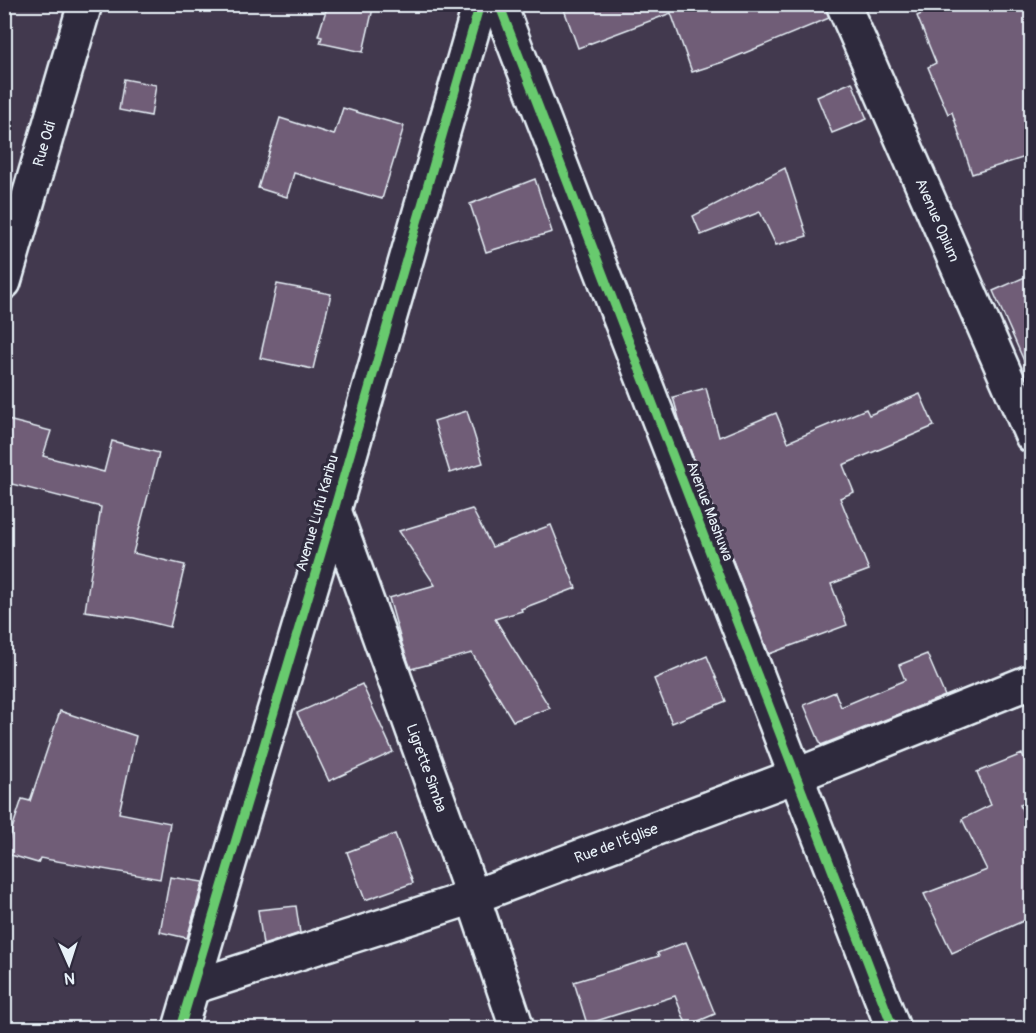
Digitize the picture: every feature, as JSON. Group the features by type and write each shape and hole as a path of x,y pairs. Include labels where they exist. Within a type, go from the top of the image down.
{"street":[{"name":"Rue Odi","path":"4,282 86,4"},
{"name":"Avenue Lufu Karibu","path":"180,1029 334,510 480,4"},
{"name":"Avenue Mashuwa","path":"499,4 893,1029"},
{"name":"Avenue Opium","path":"843,4 1032,436"},
{"name":"Ligrette Simba","path":"334,510 473,897 517,1029"},
{"name":"Rue de l'Église","path":"192,987 473,897 795,776 1032,681"}],"building":[{"path":"328,4 374,4 363,52 320,43 322,37 318,36"},
{"path":"562,4 825,4 829,18 723,62 692,72 671,13 578,48"},
{"path":"943,4 1032,4 1032,155 972,174 952,112 948,114 928,67 936,63 917,16"},
{"path":"124,79 156,85 151,116 119,110"},
{"path":"852,82 867,119 832,133 817,97"},
{"path":"343,108 404,126 382,199 294,173 287,197 258,188 280,118 334,135"},
{"path":"785,168 807,236 776,245 760,212 701,235 693,216"},
{"path":"535,179 552,232 486,252 470,204"},
{"path":"1032,274 1032,379 993,291"},
{"path":"277,284 331,294 313,369 260,358"},
{"path":"706,388 719,437 776,413 788,442 866,409 869,415 920,394 934,426 843,465 854,492 840,498 869,570 831,584 847,625 769,654 681,426 673,397"},
{"path":"467,411 483,463 450,473 434,421"},
{"path":"4,419 51,431 43,456 104,472 112,441 159,453 133,553 185,565 170,627 134,618 85,611 101,507 4,482"},
{"path":"472,509 492,547 551,525 576,588 521,609 522,611 495,619 550,708 513,721 472,653 411,669 389,598 435,585 399,531"},
{"path":"927,654 945,696 821,745 804,705 835,692 841,707 905,680 899,665"},
{"path":"707,656 726,701 672,723 654,679"},
{"path":"362,684 393,752 329,781 297,713"},
{"path":"60,711 136,736 119,813 170,823 160,879 40,858 38,863 4,853 22,799 30,801"},
{"path":"1022,754 1032,777 1032,801 1020,805 1032,834 1032,917 952,953 924,894 987,870 962,819 991,805 977,772"},
{"path":"395,834 413,883 365,900 347,852"},
{"path":"170,877 203,882 187,938 160,932"},
{"path":"296,906 300,933 263,945 258,910"},
{"path":"686,942 715,1014 687,1026 675,996 587,1024 574,982 659,956 657,953"}],"cycle path":[{"path":"180,1028 334,510 480,4"},
{"path":"499,4 893,1028"}]}
